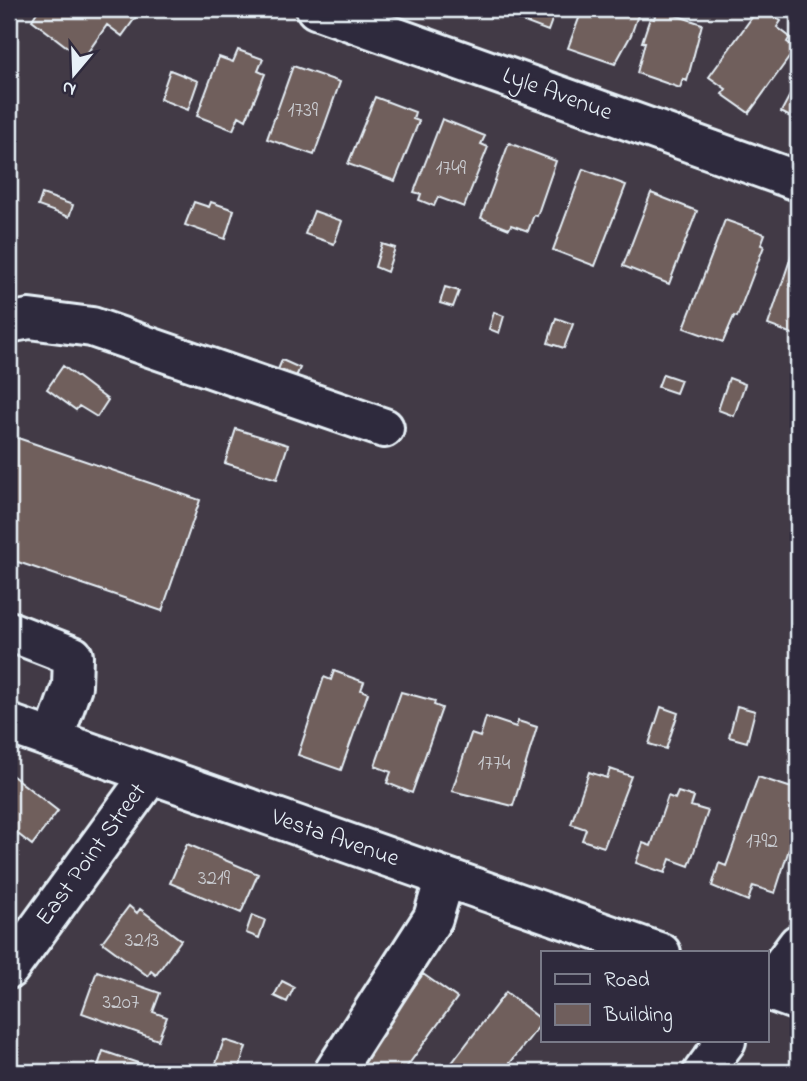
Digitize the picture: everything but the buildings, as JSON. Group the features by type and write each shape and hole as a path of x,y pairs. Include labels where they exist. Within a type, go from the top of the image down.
{"street":[{"name":"Lyle Avenue","path":"338,12 798,181"},
{"path":"9,323 29,319 92,327 384,428"},
{"path":"9,631 73,656 72,686 53,740"},
{"name":"Vesta Avenue","path":"9,724 655,951"},
{"name":"East Point Street","path":"9,969 151,774"},
{"path":"334,1072 433,918 445,877"},
{"path":"768,987 798,944"},
{"path":"768,988 798,1001"},
{"path":"703,1072 725,1042"}]}
